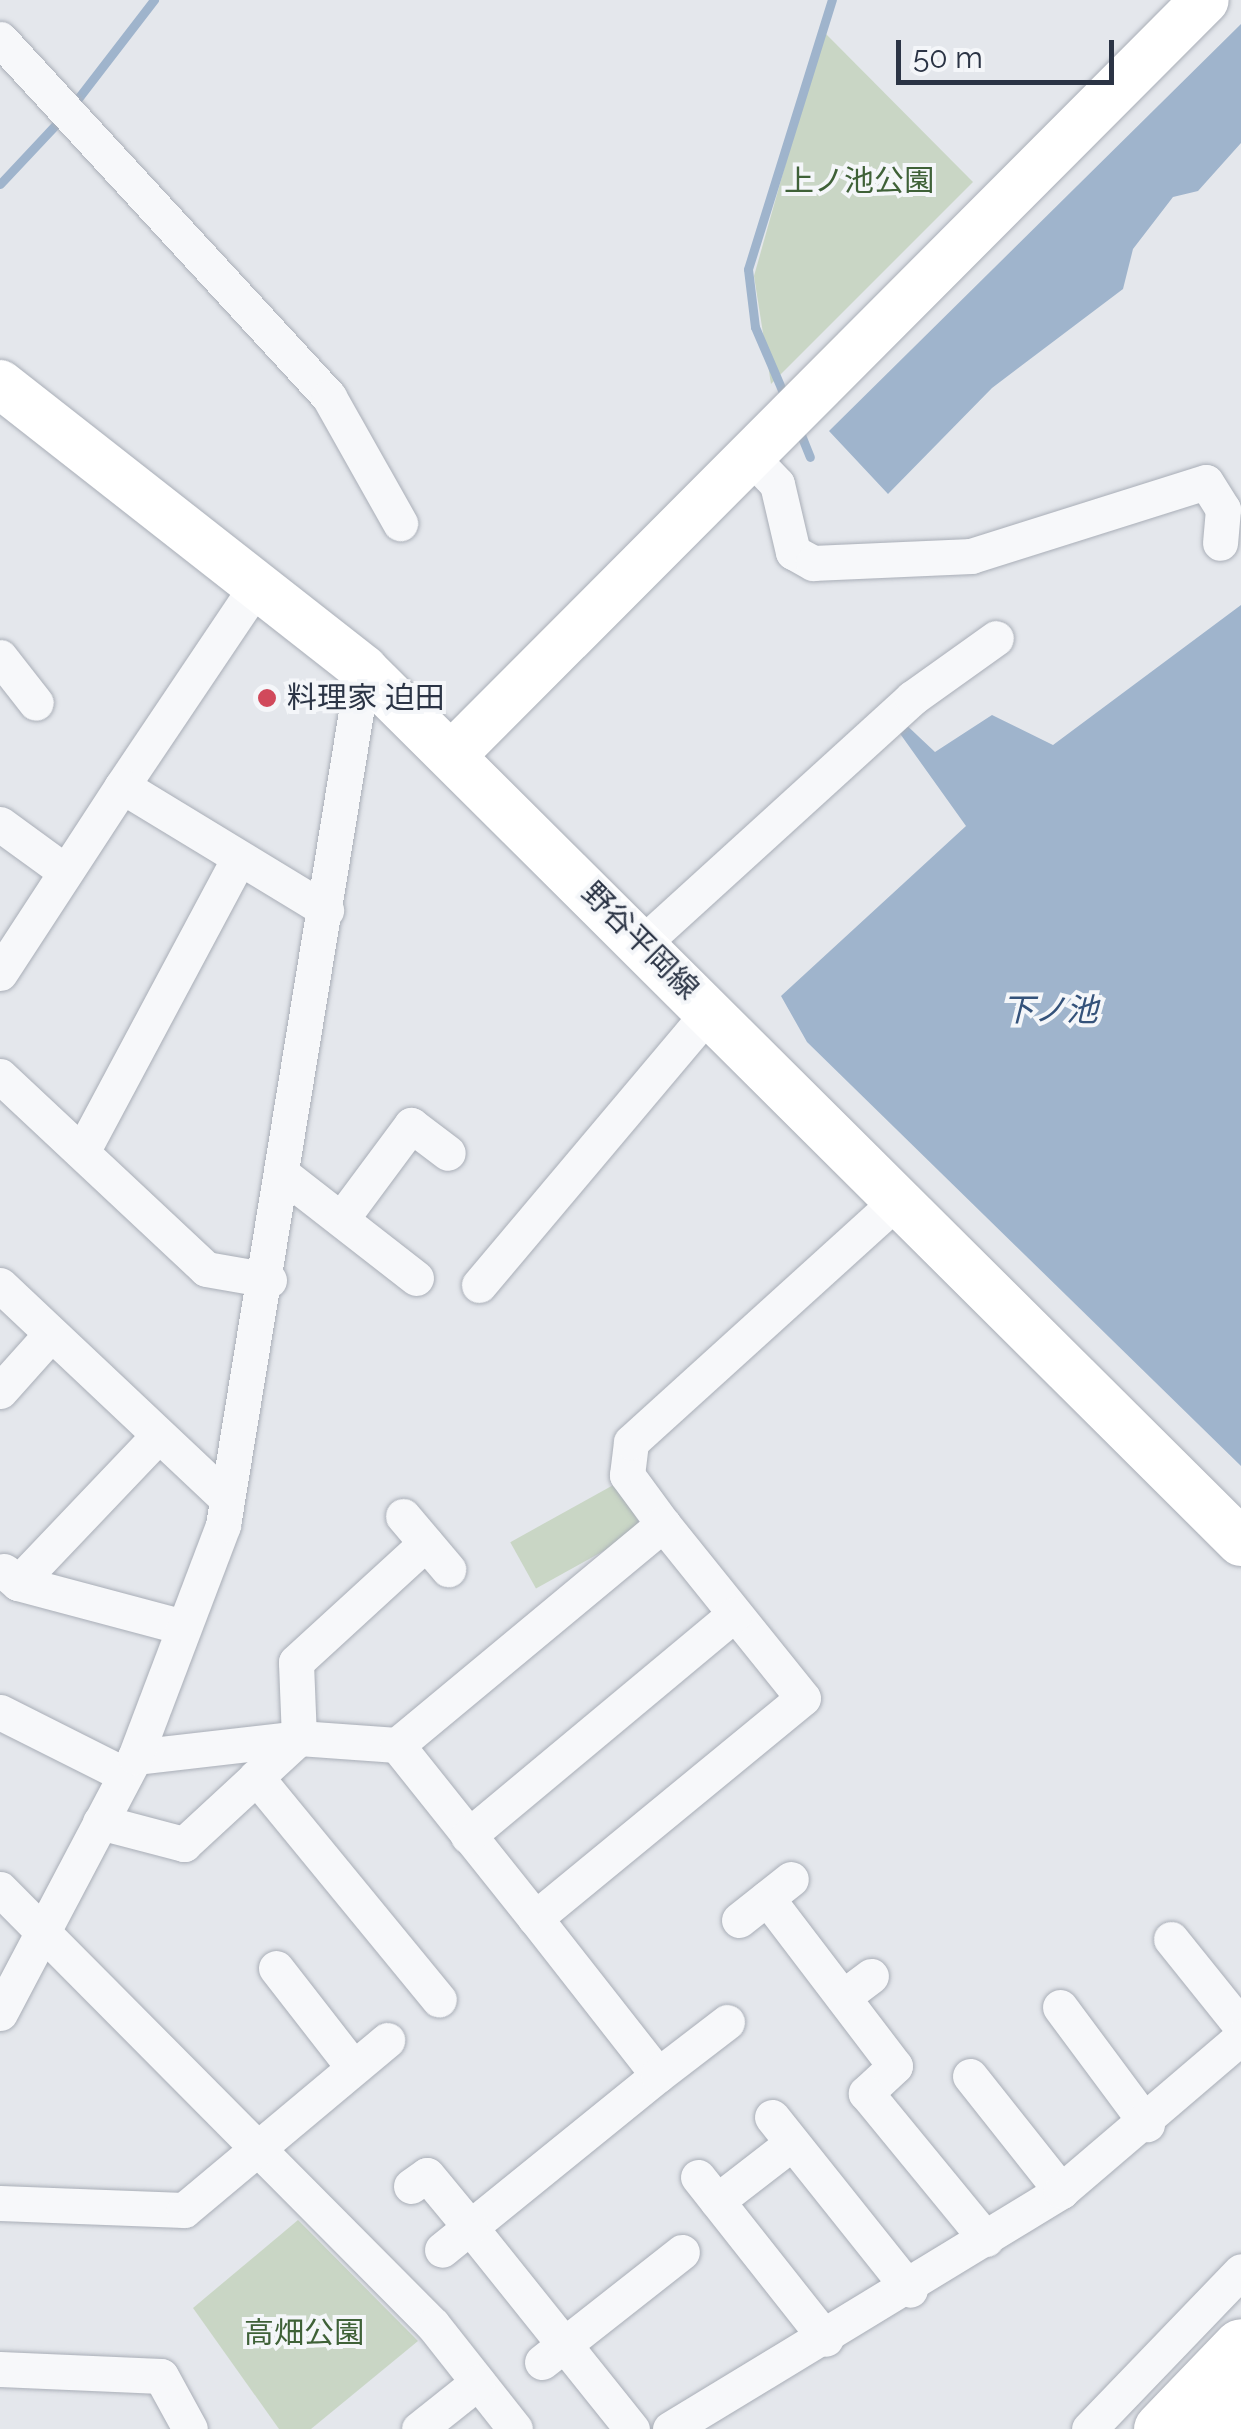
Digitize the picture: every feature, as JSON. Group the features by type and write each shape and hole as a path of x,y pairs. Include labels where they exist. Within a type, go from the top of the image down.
{"highway":[{"path":"1161,2429 1241,2346"},
{"path":"1219,2429 1241,2406"}],"main road":[{"path":"454,753 1205,0"},
{"name":"野谷平岡線","path":"0,384 363,669 454,753 1241,1542"}],"street":[{"path":"0,39 329,397 400,523"},
{"path":"749,455 777,484 793,552 813,563 971,556 1206,482 1224,508 1220,543"},
{"path":"0,974 63,870 256,585"},
{"path":"642,943 912,698 996,638"},
{"path":"0,2012 130,1766 227,1498 269,1280 363,669"},
{"path":"122,786 326,910"},
{"path":"0,824 63,870"},
{"path":"82,1152 240,858"},
{"path":"478,1286 540,1232 588,1134 710,1011"},
{"path":"0,1076 206,1269 269,1280"},
{"path":"342,1218 420,1113 448,1153"},
{"path":"286,1176 416,1278"},
{"path":"535,1918 803,1698 627,1475 631,1442 898,1200"},
{"path":"0,1285 227,1498"},
{"path":"0,1391 51,1334"},
{"path":"9,1575 158,1436"},
{"path":"100,1822 184,1844 298,1738 296,1662 437,1556 403,1516"},
{"path":"0,1712 130,1766 298,1738 397,1744 663,1524"},
{"path":"9,1575 182,1627"},
{"path":"468,1836 734,1614"},
{"path":"397,1744 658,2074"},
{"path":"256,1778 408,1944 439,2000"},
{"path":"0,1888 257,2146 478,2382 515,2429"},
{"path":"766,1899 895,2066 866,2092 986,2238"},
{"path":"1171,1939 1241,2026"},
{"path":"276,1968 354,2067"},
{"path":"843,1997 871,1976"},
{"path":"1060,2007 1147,2124"},
{"path":"442,2250 727,2022"},
{"path":"670,2429 910,2290 1060,2191 1147,2124 1241,2037"},
{"path":"0,2202 184,2210 387,2040"},
{"path":"970,2076 1060,2191"},
{"path":"826,2339 708,2189 782,2130 910,2290"},
{"path":"411,2186 427,2175 470,2226 553,2353 632,2429"},
{"path":"553,2353 682,2252"},
{"path":"1089,2429 1241,2271"},
{"path":"0,2368 161,2376 190,2429"},
{"path":"419,2429 478,2382"}],"green space":[{"name":"上ノ池公園","path":"823,31 973,182 771,384 754,276"},
{"path":"617,1483 643,1529 536,1589 510,1542"},
{"name":"高畑公園","path":"298,2220 418,2341 311,2429 279,2429 193,2308"}],"water":[{"path":"1241,24 1241,143 1198,191 1173,197 1133,249 1123,289 992,388 888,494 829,431"},
{"name":"下ノ池","path":"1241,605 1241,1466 807,1042 781,996 966,826 896,728 900,719 935,752 992,715 1053,745"}],"waterway":[{"path":"73,105 154,0"},
{"path":"785,397 755,327 748,269 832,0"},
{"path":"0,184 63,117"},
{"path":"799,430 810,457"}],"place":[{"name":"料理家 迫田","path":"267,698"}]}
